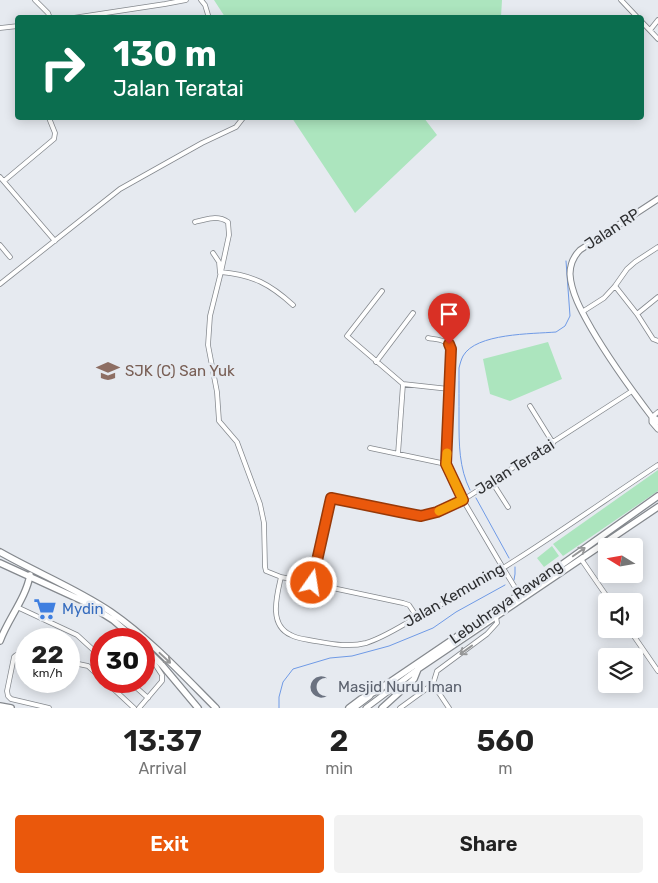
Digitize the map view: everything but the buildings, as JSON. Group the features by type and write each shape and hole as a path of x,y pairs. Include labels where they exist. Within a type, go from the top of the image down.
{"main road":[{"name":"Lebuhraya Rawang","path":"378,690 658,496"},
{"name":"Lebuhraya Rawang","path":"418,669 658,507"},
{"path":"0,552 100,605 126,623 175,666 216,708"},
{"path":"0,563 60,590 113,620 122,628"},
{"path":"1,637 30,577 30,572 20,563"},
{"path":"22,596 29,586 36,584 90,606"},
{"path":"155,658 198,708"},
{"path":"382,708 414,679 418,669"},
{"path":"349,708 378,690"},
{"path":"0,706 11,708"}],"street":[{"path":"35,0 49,15"},
{"path":"93,15 186,0"},
{"path":"201,0 208,15"},
{"path":"621,0 635,15"},
{"path":"650,30 658,20"},
{"path":"644,24 658,39"},
{"path":"0,28 15,28"},
{"path":"4,181 54,139 55,133 50,120"},
{"path":"0,284 120,189 236,127 241,120"},
{"path":"0,177 55,241"},
{"name":"Jalan RP","path":"582,312 571,282 570,273 574,256 580,250 658,199"},
{"path":"195,222 212,218 223,219 228,222 229,235 210,316 208,345 217,392 219,421 237,442 260,504 264,523 266,571 281,577 403,603 408,605 417,617"},
{"path":"0,245 10,257"},
{"path":"658,247 635,262 604,298 582,312 632,391 658,422"},
{"path":"213,253 219,262 219,272 221,274"},
{"path":"221,274 232,273 263,282 293,305"},
{"path":"615,286 637,314 653,339 658,341"},
{"path":"382,291 347,336 403,384 449,389"},
{"path":"637,314 658,297"},
{"path":"376,362 413,314"},
{"path":"428,338 444,340 451,349 446,464 463,500 519,594"},
{"path":"398,454 403,384"},
{"name":"Jalan Teratai","path":"312,583 331,498 421,516 437,512 463,500 632,391"},
{"path":"530,406 554,443"},
{"path":"652,417 658,412"},
{"path":"652,417 652,422 658,429"},
{"path":"370,448 446,464"},
{"name":"Jalan Kemuning","path":"281,577 276,603 277,618 280,627 290,635 338,645 366,643 381,637 442,604 503,568 658,465"},
{"path":"492,482 508,507"},
{"path":"581,559 604,593"},
{"path":"17,607 77,635 90,647"},
{"path":"400,708 433,684 437,672 487,634 497,623 496,616"},
{"path":"636,638 656,665 658,671"},
{"path":"15,656 7,691 8,696 11,699 49,708"},
{"path":"155,665 162,676 162,681 155,690"},
{"name":"Lebuhraya Rawang","path":"366,708 418,669"},
{"path":"433,684 449,708"},
{"name":"Lebuhraya Rawang","path":"354,708 378,690"},
{"path":"118,693 134,708"},
{"path":"142,693 148,698"},
{"path":"139,708 152,693"}],"green space":[{"path":"214,0 502,0 501,15 224,15"},
{"path":"293,120 426,120 437,135 355,213"},
{"path":"548,342 562,379 510,401 490,394 483,359"},
{"path":"658,470 658,491 563,556 553,544"},
{"path":"552,546 559,556 544,567 537,558"}],"waterway":[{"path":"470,490 462,465 460,447 459,368 462,358 470,348 492,339 519,334 556,332 565,326 570,316 566,261"},
{"path":"476,498 509,558"},
{"path":"514,580 515,567"},
{"path":"279,708 279,697 283,682 293,669 330,658 352,656 389,646 433,628 456,612 505,585"}],"slow traffic":[{"path":"439,511 463,500 446,464 447,453"}],"place":[{"name":"SJK (C) San Yuk","path":"108,371"},
{"name":"Mydin","path":"45,609"},
{"name":"Masjid Nurul Iman","path":"321,687"}],"route":[{"path":"312,583 331,498 421,516 437,512 463,500 446,464 451,349 449,344"}]}
